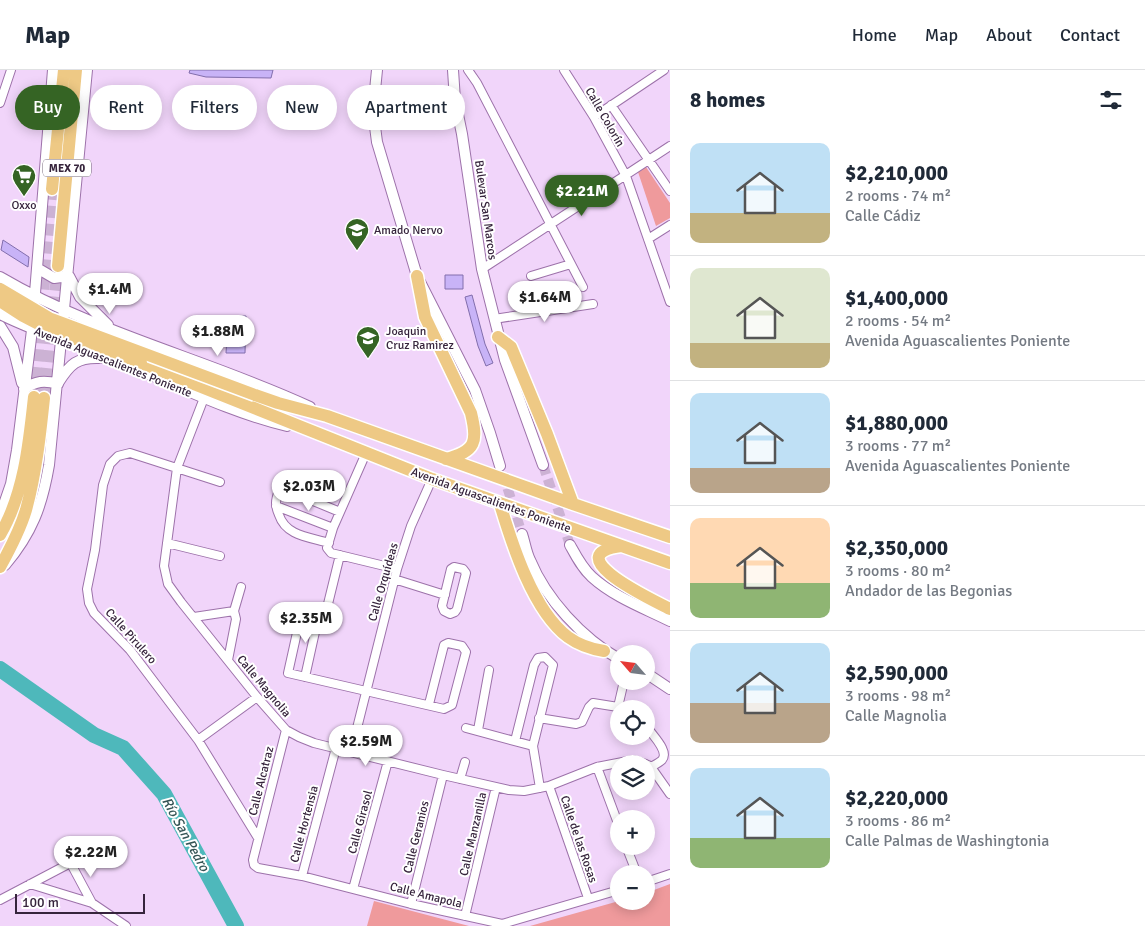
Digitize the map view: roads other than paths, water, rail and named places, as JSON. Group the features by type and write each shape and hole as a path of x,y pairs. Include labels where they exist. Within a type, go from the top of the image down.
{"main road":[{"name":"MEX 70","path":"52,189 64,70"},
{"name":"MEX 70","path":"58,266 76,70"},
{"path":"417,276 425,317 471,413 475,430 475,439 467,451 446,459"},
{"name":"Avenida Aguascalientes Poniente","path":"0,289 49,318 255,395 327,416 670,537"},
{"name":"Avenida Aguascalientes Poniente","path":"0,301 46,328 141,363 314,433 500,504 670,563"},
{"path":"498,337 511,347 547,434 573,504"},
{"path":"0,535 8,521 24,470 39,398 36,464 25,512 12,544 0,566"},
{"path":"500,504 517,558 545,610 568,637 580,645 604,650"},
{"path":"621,546 606,548 599,558 600,565 620,582 670,609"}],"street":[{"path":"0,103 11,70"},
{"name":"MEX 70","path":"1,511 11,484 17,450 32,330 52,70"},
{"name":"MEX 70","path":"0,572 17,552 30,532 45,488 53,438 88,70"},
{"path":"384,70 377,75 373,111 377,142 417,276 475,390 500,466"},
{"path":"448,70 452,85"},
{"name":"Bulevar San Marcos","path":"453,70 454,85"},
{"path":"468,70 477,83 584,287"},
{"name":"Calle Colorín","path":"564,70 594,117 626,176 670,300"},
{"path":"594,117 664,70"},
{"path":"612,105 670,191"},
{"name":"Bulevar San Marcos","path":"461,130 482,269 498,337 543,465"},
{"path":"482,269 670,146"},
{"path":"648,240 670,225"},
{"path":"531,276 572,264"},
{"path":"37,268 54,278 69,276 80,297 112,329"},
{"name":"Avenida Aguascalientes Poniente","path":"0,277 35,297 64,310 208,367 247,380 327,416"},
{"path":"494,319 593,304"},
{"name":"Avenida Aguascalientes Poniente","path":"0,314 32,330 110,358 259,419 314,433"},
{"path":"0,326 13,347 24,389 41,381 58,384 64,374 78,360 86,357 110,358"},
{"path":"110,358 96,347 95,342 99,333 112,329"},
{"name":"Calle Magnolia","path":"204,398 177,468 164,566 168,584 257,697 286,730 298,738 443,776 509,790 524,791 549,786 597,767 610,764"},
{"name":"Calle Pirulero","path":"177,468 130,453 118,456 110,464 103,485 87,589 89,603 94,612 130,650 198,740 258,838"},
{"path":"366,453 333,528 328,551 397,569"},
{"path":"177,468 220,482"},
{"name":"Calle Orquídeas","path":"351,752 394,579 412,526 432,479"},
{"path":"329,542 287,529 280,520 276,498 279,492 284,489 340,512"},
{"path":"276,506 333,528"},
{"path":"522,534 530,560 554,600 571,621 610,653"},
{"path":"167,543 220,556"},
{"path":"570,545 581,565 598,582 622,597 670,621"},
{"path":"340,555 326,612 320,614 302,610 288,673 444,709 452,705 466,652 462,646 448,643 444,645 429,704"},
{"path":"452,568 466,571 455,612 450,614 444,611 442,606 445,595 452,568"},
{"path":"394,579 445,595"},
{"path":"228,660 236,619 234,611 242,586"},
{"path":"194,618 234,611"},
{"path":"305,677 320,614"},
{"path":"514,741 534,665 538,658 545,657 553,665 532,746 540,788"},
{"path":"478,730 490,670"},
{"path":"655,679 670,689"},
{"path":"198,740 257,697"},
{"path":"539,718 576,724 582,722 588,707 593,703 610,706"},
{"path":"466,728 532,746"},
{"name":"Calle Alcatraz","path":"258,838 286,730"},
{"path":"655,740 664,755 662,760 655,762"},
{"name":"Calle Hortensia","path":"302,876 336,748"},
{"name":"Calle Girasol","path":"353,889 388,761"},
{"path":"460,779 465,762"},
{"path":"597,767 613,810"},
{"path":"655,774 670,794"},
{"name":"Calle Geranios","path":"410,904 443,776"},
{"name":"Calle de las Rosas","path":"549,786 588,898"},
{"name":"Calle Manzanilla","path":"465,916 496,787"},
{"name":"Calle Amapola","path":"258,838 253,860 254,865 258,868 302,876 410,904 502,924 610,892"},
{"path":"0,900 97,849"},
{"path":"70,862 92,903"},
{"path":"655,879 670,874"},
{"path":"30,884 92,903 126,926"}],"waterway":[{"name":"Río San Pedro","path":"0,669 94,735 123,748 164,794 236,926"}],"tunnel":[{"path":"34,397 52,189"},
{"path":"44,398 58,267"},
{"path":"543,465 570,545"},
{"path":"503,474 522,534"}],"place":[{"name":"Oxxo","path":"24,197"},
{"name":"Amado Nervo","path":"357,251"},
{"name":"Joaquin Cruz Ramirez","path":"368,359"}]}
